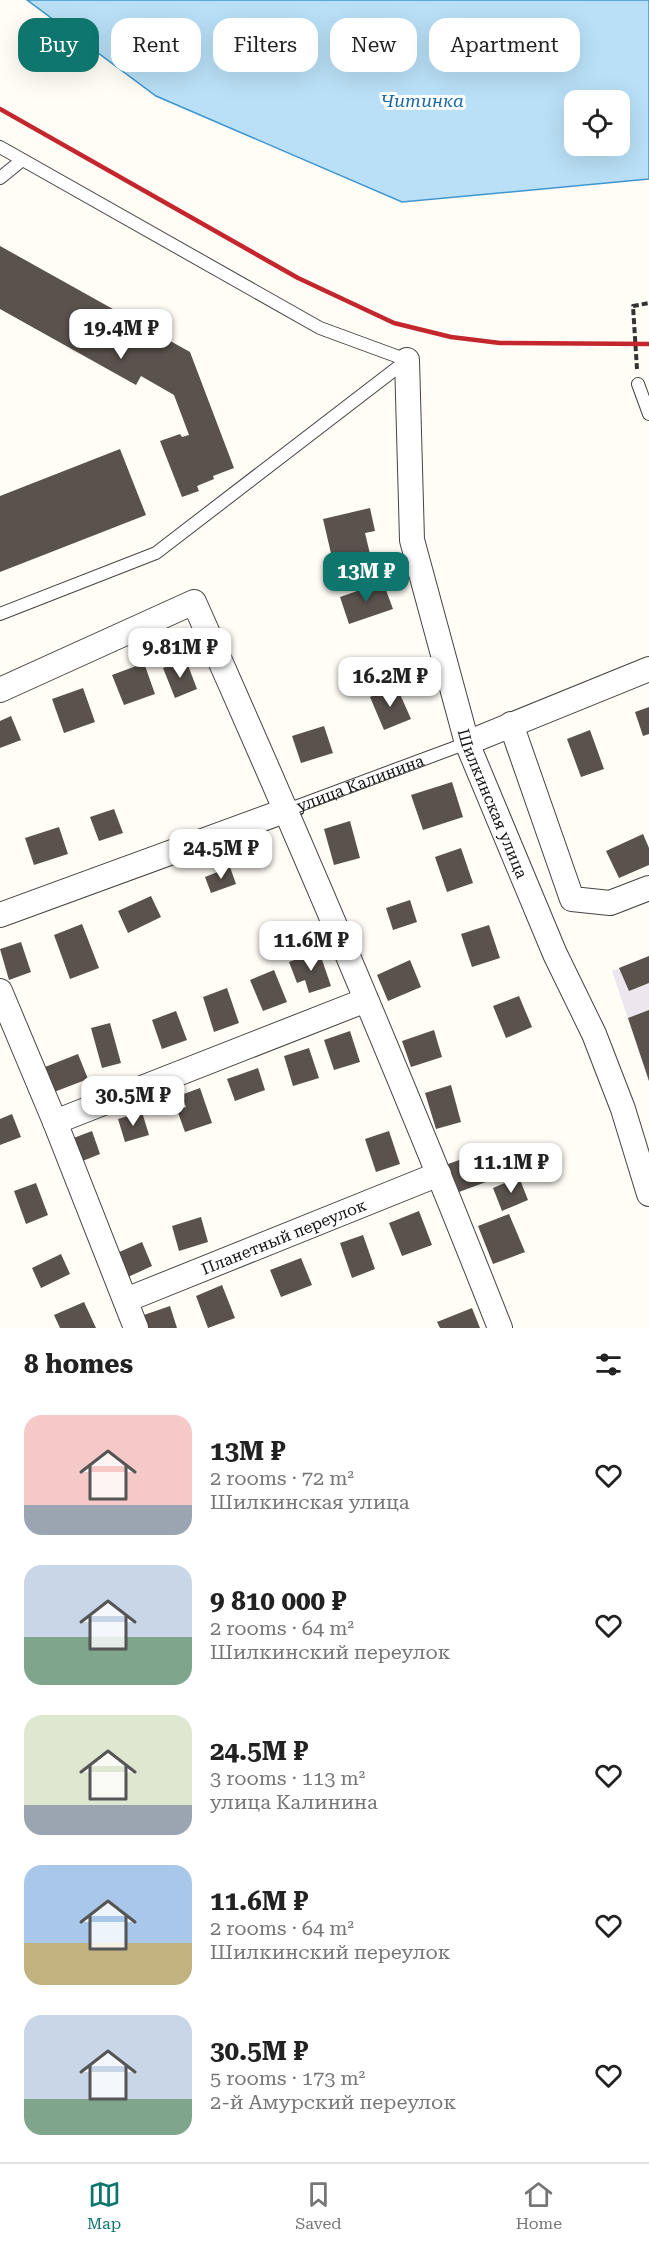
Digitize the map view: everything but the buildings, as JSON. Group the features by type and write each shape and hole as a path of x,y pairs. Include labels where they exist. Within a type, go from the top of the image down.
{"street":[{"name":"Шилкинская улица","path":"407,360 412,540 467,743 555,954 594,1034 623,1109 649,1194"},
{"path":"0,690 194,602 287,810 439,1174 500,1328"},
{"name":"улица Калинина","path":"467,743 649,669"},
{"path":"511,724 572,899 610,903 649,888"},
{"name":"улица Калинина","path":"0,915 287,810"},
{"path":"0,991 55,1122 136,1328"},
{"path":"55,1122 366,1000"},
{"name":"Планетный переулок","path":"126,1300 439,1174"}],"lane":[{"path":"0,147 21,161 320,328 407,360"},
{"path":"0,178 21,161"},
{"path":"0,614 156,553 407,360"},
{"path":"638,384 649,414"},
{"name":"улица Калинина","path":"287,810 467,743"}],"path":[{"path":"638,384 633,306 649,303"}],"shaded area":[{"path":"649,956 649,1082 612,971"}],"water":[{"name":"Читинка","path":"27,0 649,0 649,179 402,202 156,96 124,72 201,72 201,18 111,18 111,63 99,54 99,18 51,18"}],"railway":[{"path":"0,109 298,278 394,323 451,337 500,343 649,344"}]}
